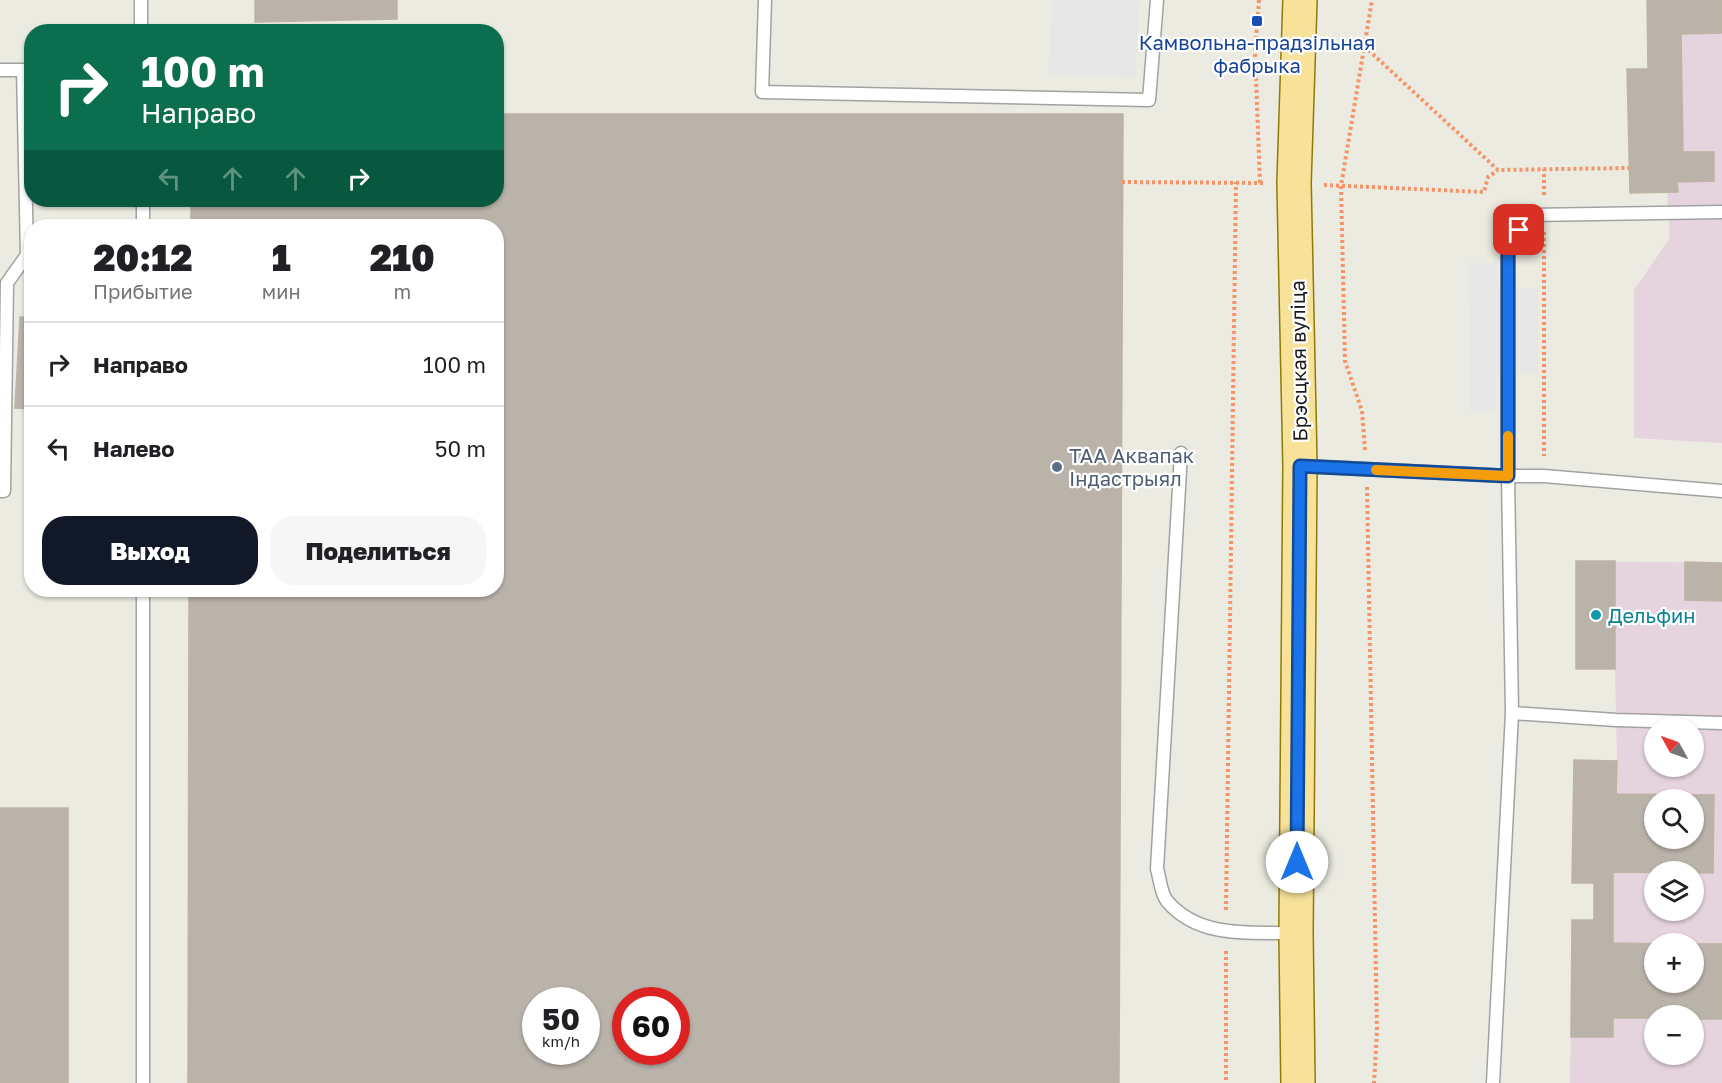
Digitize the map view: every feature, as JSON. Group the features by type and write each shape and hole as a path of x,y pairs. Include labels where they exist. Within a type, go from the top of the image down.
{"main road":[{"name":"Брэсцкая вуліца","path":"1298,1083 1296,933 1300,466 1294,183 1300,0"}],"lane":[{"path":"141,0 141,24"},
{"path":"765,0 762,92 1149,100 1156,0"},
{"path":"0,70 23,70 24,116"},
{"path":"1493,1083 1512,713 1508,476 1508,246 1531,215 1722,212"},
{"path":"0,491 4,491 7,283 24,259"},
{"path":"1181,453 1157,869 1165,899 1192,922 1226,932 1296,933"},
{"path":"1300,466 1544,476 1722,491"},
{"path":"143,597 143,1083"},
{"path":"1512,713 1616,720 1722,723"}],"path":[{"path":"1259,0 1255,52 1260,183"},
{"path":"1372,0 1341,186 1341,236 1345,361 1362,411 1367,469 1377,1031 1374,1083"},
{"path":"1364,45 1498,170 1629,168"},
{"path":"1544,169 1544,476"},
{"path":"1226,1083 1236,182"}],"shaded area":[{"path":"1052,0 1139,0 1135,78 1048,74"},
{"path":"1647,0 1722,0 1722,443 1634,438 1634,290 1670,238 1667,192 1630,193 1627,69 1648,68"},
{"path":"1469,263 1497,263 1498,289 1538,288 1538,374 1495,374 1496,413 1470,413"},
{"path":"1576,561 1722,563 1722,1083 1570,1083 1572,920 1594,920 1594,883 1572,883 1574,760 1617,760 1615,669 1576,669"}],"building":[{"path":"255,0 397,0 397,19 255,22"},
{"path":"1647,0 1722,0 1722,33 1681,34 1683,152 1714,152 1714,181 1677,182 1678,192 1630,193 1627,69 1648,69"},
{"path":"504,114 1123,114 1119,1083 188,1083 189,597 504,597 504,219 191,219 191,207 504,207"},
{"path":"20,317 24,317 24,409 15,408"},
{"name":"Дельфин","path":"1576,561 1615,561 1615,669 1576,669"},
{"path":"1685,562 1722,563 1722,601 1685,600"},
{"path":"1574,760 1617,761 1616,794 1644,794 1644,849 1704,849 1704,795 1714,795 1713,873 1704,873 1704,861 1644,861 1644,872 1613,872 1613,943 1644,943 1644,993 1704,993 1704,944 1722,944 1722,1019 1704,1019 1704,1005 1644,1005 1644,1018 1613,1018 1613,1037 1571,1037 1572,920 1594,920 1594,883 1572,883"},
{"path":"0,808 68,808 68,1083 0,1083"}],"slow traffic":[{"path":"1376,470 1508,476 1508,436"}],"place":[{"name":"Камвольна-прадзільная фабрыка","path":"1257,21"},
{"name":"ТАА Аквапак Індастрыял","path":"1057,467"},
{"name":"Дельфин","path":"1596,615"}],"route":[{"path":"1297,862 1300,466 1508,476 1508,246 1519,230"}]}
